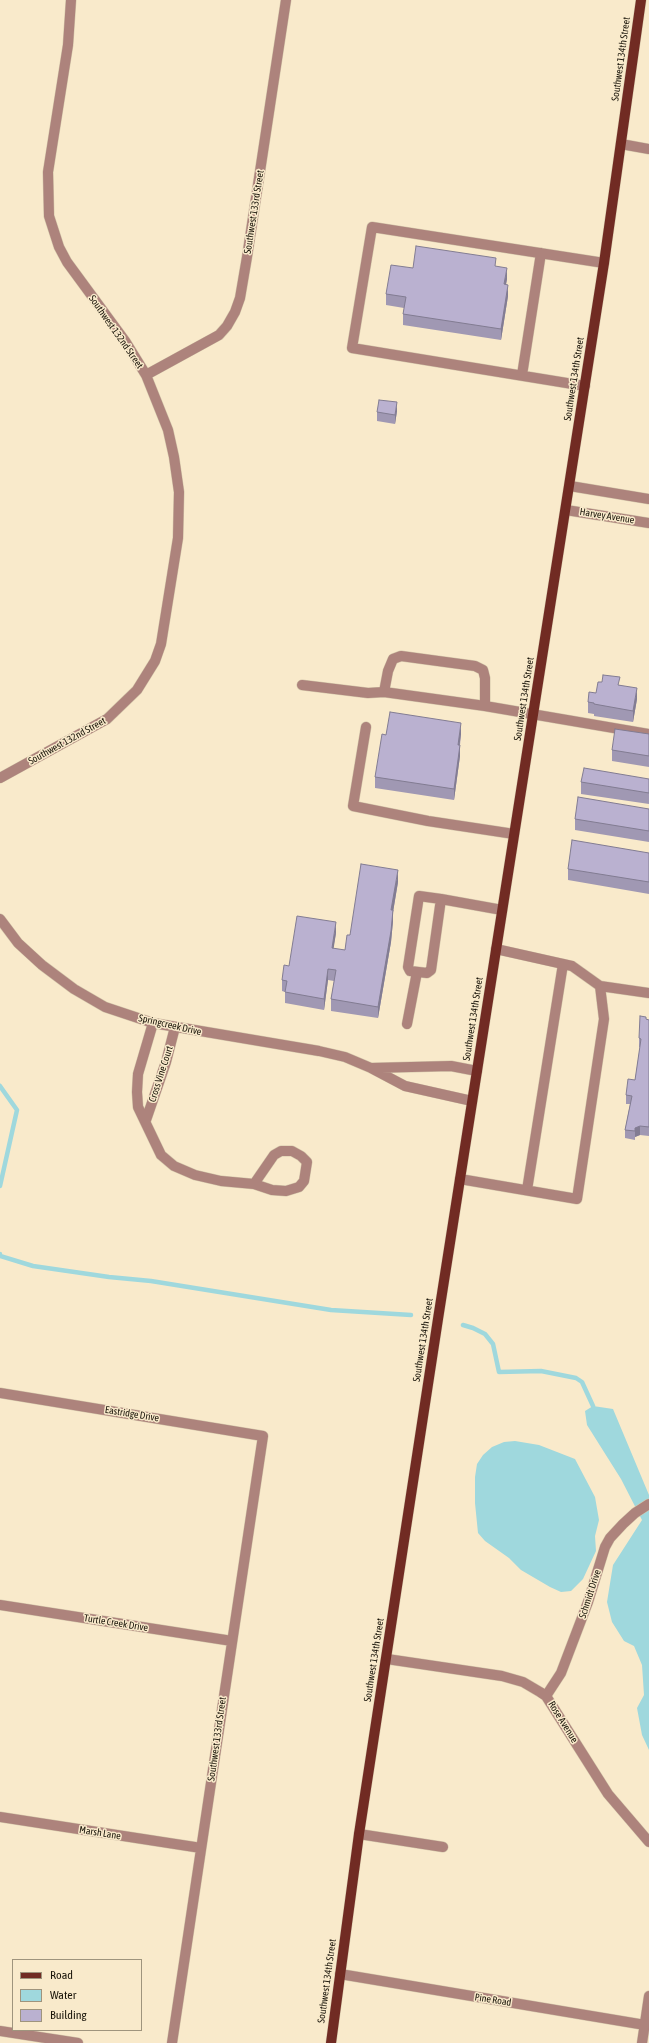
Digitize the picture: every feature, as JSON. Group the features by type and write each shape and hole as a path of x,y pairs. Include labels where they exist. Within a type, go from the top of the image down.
{"main road":[{"name":"Southwest 134th Street","path":"331,2043 359,1834 472,1101 570,486 604,263 641,0"}],"street":[{"name":"Southwest 132nd Street","path":"0,778 107,719 137,690 155,661 165,625 178,538 180,516 174,457 168,430 146,375 125,341 67,262 59,247 50,216 48,172 68,45 71,0"},
{"name":"Southwest 133rd Street","path":"146,375 214,338 227,326 235,312 240,298 247,257 286,0"},
{"path":"621,144 649,149"},
{"path":"585,386 352,348 372,227 604,263"},
{"path":"522,375 541,253"},
{"path":"570,486 649,499"},
{"name":"Harvey Avenue","path":"566,510 649,523"},
{"path":"384,692 388,671 393,658 401,656 475,666 483,670 485,678 485,706"},
{"path":"302,685 368,693 384,692 485,706 649,734"},
{"path":"366,727 353,806 428,821 514,834"},
{"path":"441,899 431,970 427,973 410,971 408,967 418,897 441,899 502,910"},
{"name":"Springcreek Drive","path":"0,919 18,943 42,965 74,989 105,1007 153,1023 319,1051 345,1057 372,1068 405,1086 472,1101"},
{"path":"496,949 572,966 600,986 649,993"},
{"path":"527,1190 563,964"},
{"path":"407,1024 417,972"},
{"path":"460,1179 577,1198 604,1019 600,986"},
{"name":"Cross Vine Court","path":"153,1023 138,1074 138,1107 146,1120 161,1154 174,1166 196,1175 220,1181 254,1184 272,1190 286,1191 299,1187 304,1181 307,1162 302,1156 292,1151 282,1151 274,1155 254,1184"},
{"name":"Cross Vine Court","path":"146,1120 166,1062 175,1027"},
{"name":"Springcreek Drive","path":"372,1068 451,1066 477,1071"},
{"name":"Eastridge Drive","path":"0,1394 263,1436"},
{"name":"Southwest 133rd Street","path":"172,2043 263,1436"},
{"name":"Schmidt Drive","path":"546,1696 561,1673 588,1602 605,1547 610,1538 635,1513 649,1504"},
{"name":"Turtle Creek Drive","path":"0,1605 232,1641"},
{"name":"Rose Avenue","path":"387,1659 502,1676 523,1682 546,1696 608,1794 649,1842"},
{"name":"Marsh Lane","path":"0,1817 201,1848"},
{"path":"359,1834 443,1847"},
{"name":"Pine Road","path":"340,1974 645,2025"},
{"path":"642,2043 649,1996"},
{"path":"0,2031 78,2043"}],"water":[{"path":"593,1406 613,1409 649,1495 649,1750 642,1735 637,1708 644,1695 642,1665 634,1646 624,1641 612,1622 607,1602 613,1565 642,1520 621,1479 587,1425 585,1411"},
{"path":"515,1441 539,1445 575,1459 595,1497 599,1520 595,1536 596,1551 583,1579 571,1591 561,1592 521,1570 509,1558 485,1541 478,1533 475,1503 475,1477 477,1464 483,1455 492,1447 504,1442"}],"building":[{"path":"416,246 496,258 495,266 507,268 504,284 508,285 501,329 403,314 406,297 386,294 391,265 413,268"},
{"path":"379,400 397,402 395,415 377,412"},
{"path":"603,675 620,677 618,685 637,688 633,711 588,702 589,692 596,693 598,682 602,682"},
{"path":"390,712 461,723 458,745 460,745 454,789 375,777 382,734 386,735"},
{"path":"615,729 649,734 649,756 612,750"},
{"path":"584,768 649,779 649,793 581,782"},
{"path":"578,797 649,809 649,831 575,819"},
{"path":"572,840 649,853 649,882 568,869"},
{"path":"361,864 398,870 391,910 393,910 391,931 378,1007 331,999 336,970 328,969 324,999 285,992 287,981 282,980 284,965 289,966 297,916 336,922 332,948 345,950 347,935 350,935"},
{"path":"640,1016 646,1017 646,1019 649,1020 649,1127 640,1126 635,1128 635,1131 625,1130 632,1096 626,1095 628,1079 635,1080 641,1039 639,1038"}],"waterway":[{"path":"0,1086 17,1110 0,1186"},
{"path":"0,1254 0,1256 33,1266 109,1277 151,1281 331,1310 411,1315"},
{"path":"463,1325 485,1334 493,1344 499,1372 541,1371 576,1378 582,1382 593,1406"}]}
